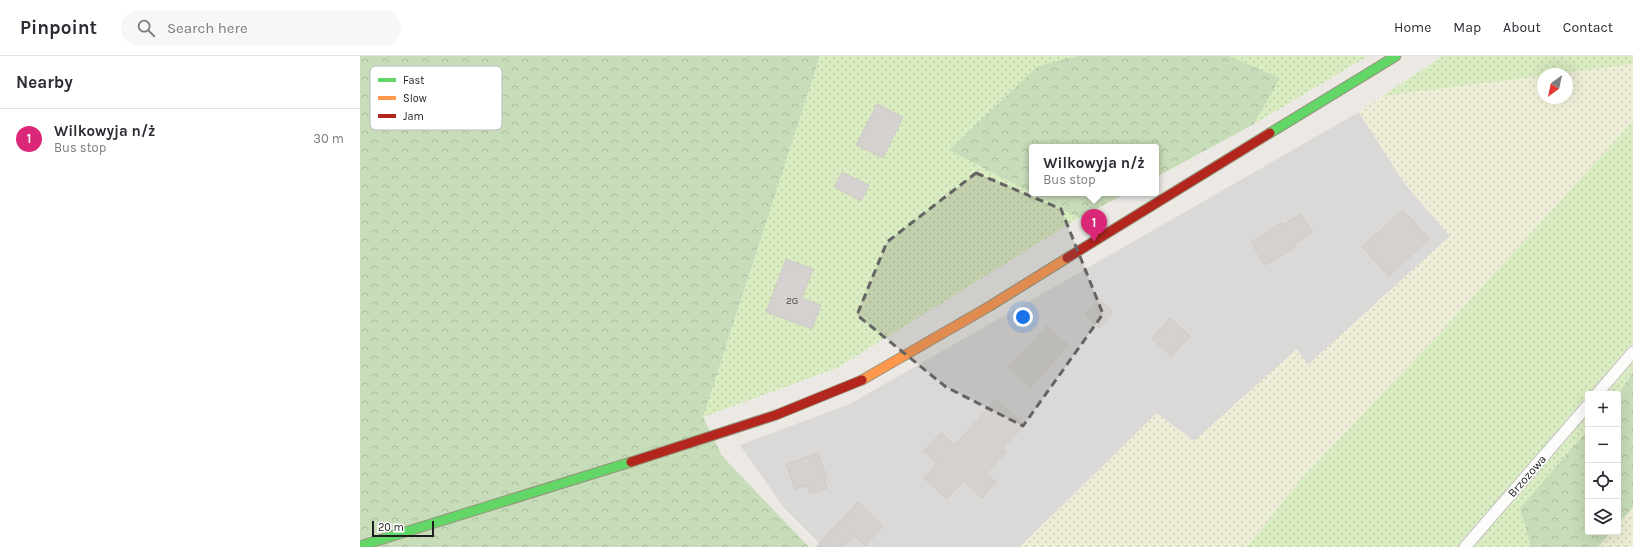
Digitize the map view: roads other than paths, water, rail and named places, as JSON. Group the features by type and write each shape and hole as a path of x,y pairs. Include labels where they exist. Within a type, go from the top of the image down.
{"street":[{"path":"360,546 722,434 776,416 854,384 941,335 1396,56"}],"lane":[{"path":"1600,391 1633,352"},
{"name":"Brzozowa","path":"1466,547 1585,408"}],"place":[{"name":"Wilkowyja n/ż","path":"1094,242"}]}
